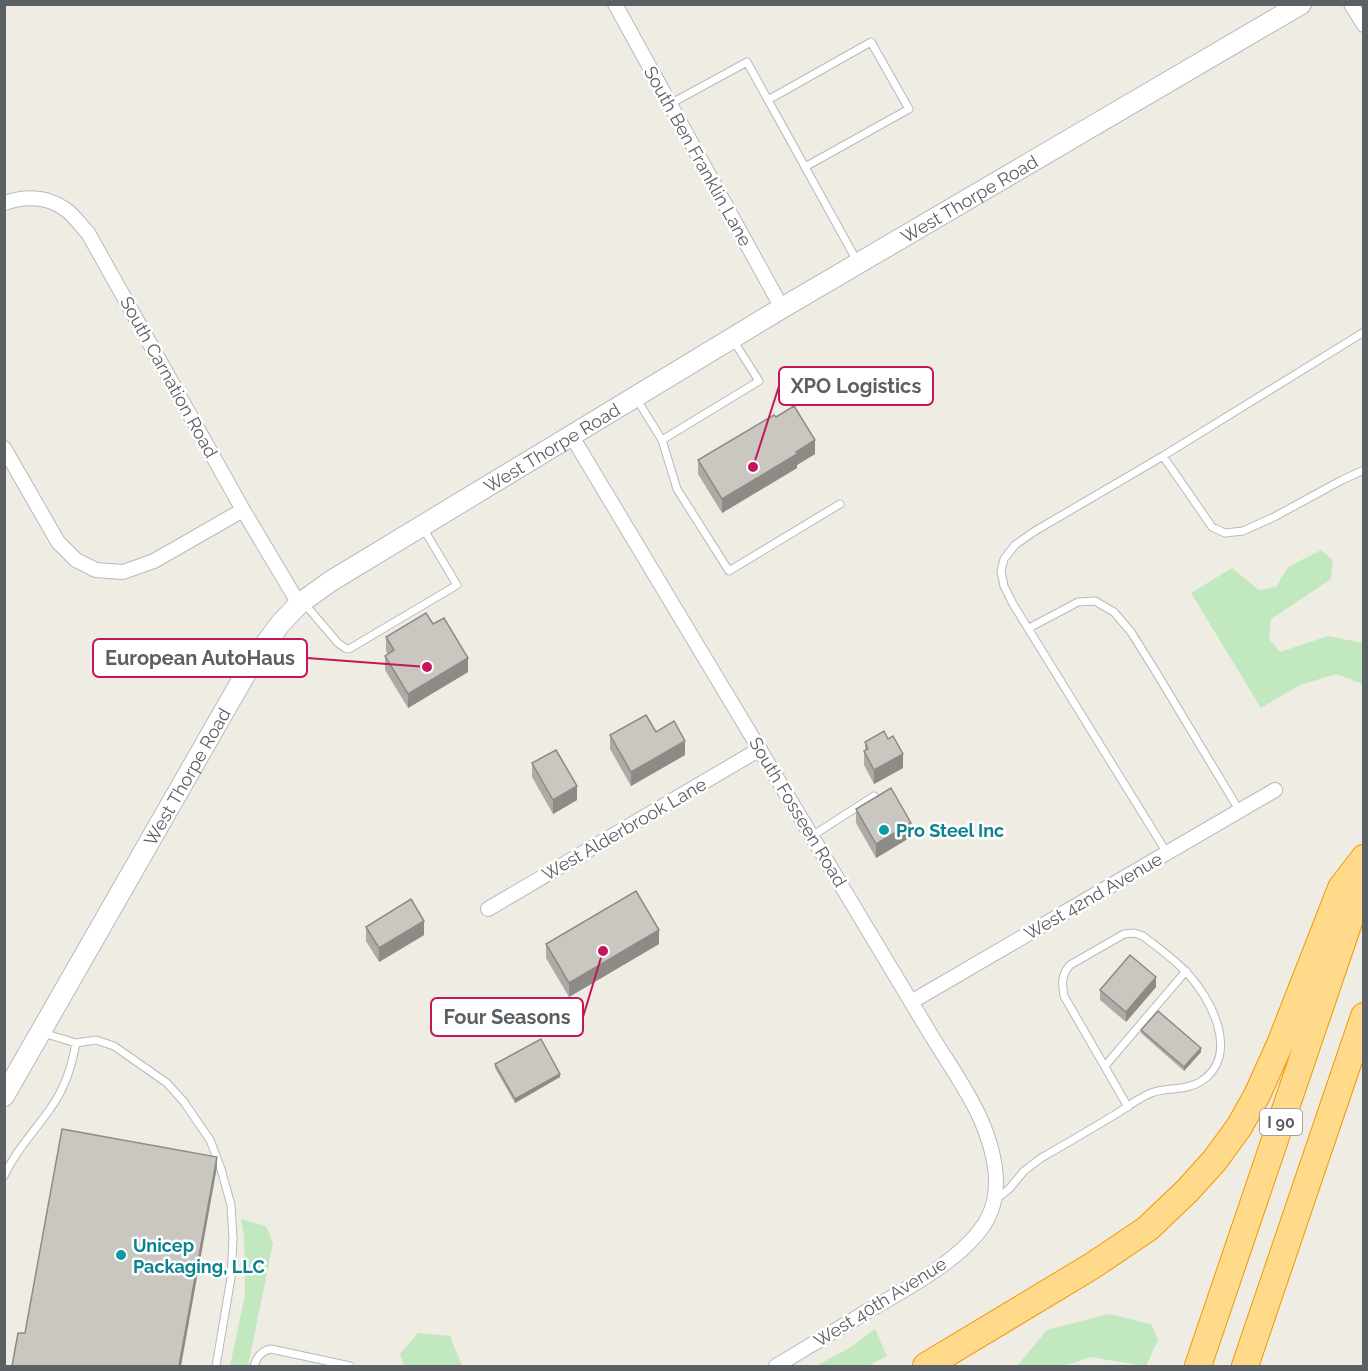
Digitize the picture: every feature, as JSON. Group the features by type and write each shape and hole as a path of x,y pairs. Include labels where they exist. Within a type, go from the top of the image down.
{"highway":[{"path":"926,1366 1092,1266 1147,1229 1208,1168 1239,1127 1257,1095 1280,1044 1341,888 1364,858"},
{"name":"I 90","path":"1198,1366 1364,878"},
{"name":"I 90","path":"1245,1366 1364,1016"},
{"path":"1259,1366 1264,1311"}],"street":[{"name":"South Ben Franklin Lane","path":"615,4 782,308"},
{"name":"West Thorpe Road","path":"4,1096 248,668 269,638 301,603 331,581 635,396 1301,4"},
{"path":"1351,4 1364,25"},
{"name":"South Carnation Road","path":"4,202 18,198 44,199 65,209 88,233 243,510 301,603"},
{"name":"South Fosseen Road","path":"571,435 970,1099 981,1119 994,1162 995,1200"},
{"path":"4,448 58,542 76,560 96,570 123,572 154,561 243,510"},
{"name":"West Alderbrook Lane","path":"488,909 760,749"},
{"name":"West 42nd Avenue","path":"911,1002 1275,790"},
{"name":"West 40th Avenue","path":"776,1366 939,1267 976,1236 988,1218 995,1200"}],"lane":[{"path":"768,100 871,42 909,109 805,167"},
{"path":"670,104 747,62 858,264"},
{"path":"1167,853 1013,604 1004,586 1001,571 1005,559 1015,545 1035,531 1364,333"},
{"path":"662,440 759,381 732,338"},
{"path":"635,396 662,440 677,489 729,571 840,504"},
{"path":"1163,456 1212,527 1225,533 1243,531 1364,470"},
{"path":"301,603 338,643 349,649 457,585 422,526"},
{"path":"1029,628 1078,602 1095,601 1114,612 1131,632 1239,810"},
{"path":"812,836 874,796"},
{"path":"995,1200 1009,1189 1024,1171 1041,1158 1152,1093 1200,1082 1213,1070 1221,1052 1221,1036 1217,1021 1205,997 1186,971 1143,936 1134,933 1124,934 1070,965 1062,978 1064,996 1128,1107"},
{"path":"1105,1066 1186,971"},
{"path":"41,1032 76,1043 96,1040 114,1046 167,1083 184,1102 210,1140 231,1205 233,1239 231,1278 216,1366"},
{"path":"4,1176 7,1165 18,1149 51,1108 66,1080 76,1043"},
{"path":"254,1366 264,1350 271,1349 350,1366"}],"green space":[{"path":"1321,550 1333,560 1331,579 1271,619 1269,639 1280,652 1328,636 1363,643 1363,684 1336,674 1300,685 1261,708 1191,593 1232,568 1259,590 1276,587 1288,567"},
{"path":"241,1219 266,1226 273,1243 248,1366 230,1366 245,1295 244,1236"},
{"path":"1109,1314 1151,1324 1158,1340 1146,1366 1090,1357 1064,1366 1017,1366 1047,1330"},
{"path":"875,1329 887,1356 868,1366 816,1366 851,1347"},
{"path":"418,1333 450,1336 462,1366 404,1366 400,1354"}],"building":[{"path":"794,406 815,440 796,452 797,454 722,499 698,460 774,415 776,417"},
{"path":"426,613 433,624 444,618 468,658 408,694 385,656 394,650 386,637"},
{"path":"646,715 656,732 674,721 685,741 631,772 610,735"},
{"path":"884,731 888,739 893,736 903,754 874,770 864,751 868,749 865,742"},
{"path":"556,750 577,786 553,800 532,763"},
{"path":"891,788 911,823 876,844 856,809"},
{"path":"636,891 659,930 569,983 546,944"},
{"path":"411,899 424,921 379,948 366,927"},
{"path":"1130,955 1156,977 1126,1012 1100,990"},
{"path":"1158,1011 1201,1048 1184,1067 1141,1030"},
{"path":"541,1039 560,1074 515,1099 495,1064"},
{"name":"Unicep Packaging, LLC","path":"62,1129 217,1157 179,1366 12,1366 18,1333 25,1333"}],"place":[{"name":"XPO Logistics","path":"753,467"},
{"name":"European AutoHaus","path":"427,667"},
{"name":"Pro Steel Inc","path":"884,830"},
{"name":"Four Seasons","path":"603,951"},
{"name":"Unicep Packaging, LLC","path":"121,1255"}]}
